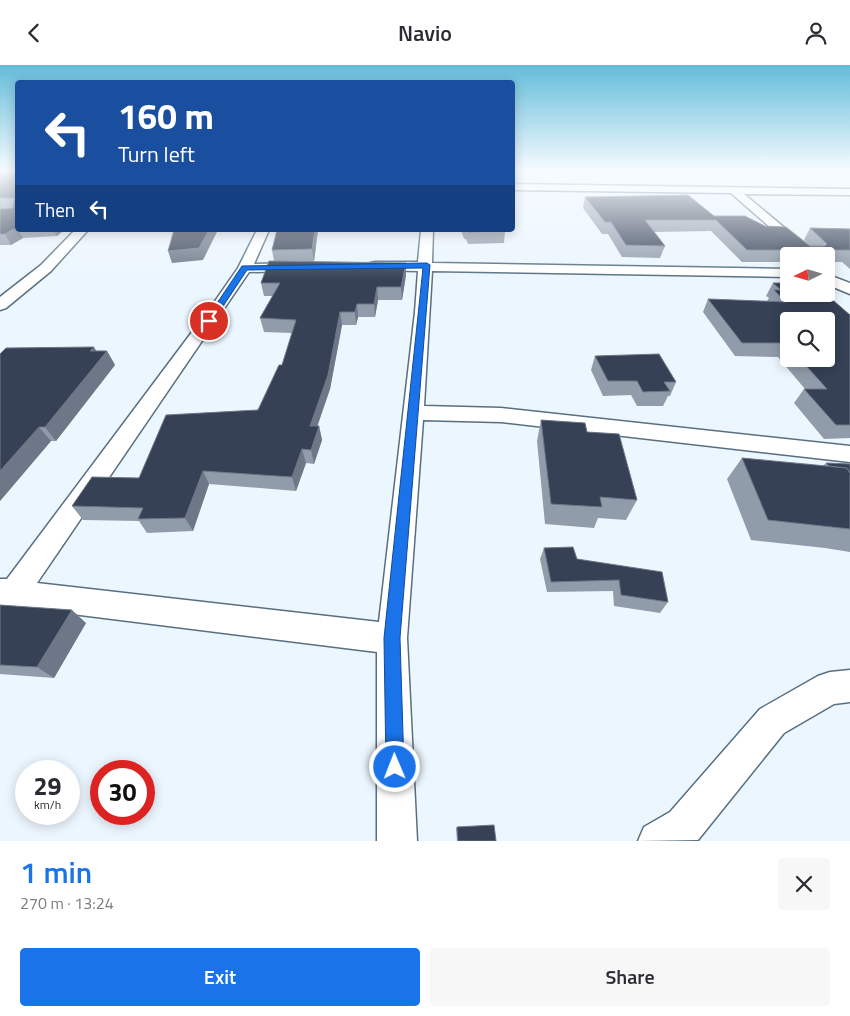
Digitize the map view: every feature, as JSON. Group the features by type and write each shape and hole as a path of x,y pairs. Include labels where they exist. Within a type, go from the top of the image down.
{"street":[{"path":"753,207 799,247"},
{"path":"0,305 46,268 80,232"},
{"path":"7,592 106,462 219,307 245,267 262,232"},
{"path":"396,841 392,638 427,265 427,232"},
{"path":"793,242 798,235 805,234"},
{"path":"359,266 427,265 780,273"},
{"path":"245,267 312,266"},
{"path":"835,282 850,289"},
{"path":"412,413 501,415 850,454"},
{"path":"7,592 137,607 283,628 392,638"},
{"path":"658,841 684,825 772,721 830,688 850,686"}],"building":[{"path":"15,207 15,229 5,234 0,234 0,209"},
{"path":"593,207 703,207 714,216 745,216 765,226 786,227 810,246 825,246 827,244 810,228 850,229 850,250 835,250 835,247 780,247 780,250 747,250 716,220 645,220 665,246 626,245 611,222 605,222"},
{"path":"173,232 208,232 199,248 168,251"},
{"path":"276,232 315,232 312,249 272,250"},
{"path":"269,261 406,263 401,287 377,287 374,304 357,304 355,312 340,312 328,375 310,426 319,426 311,450 302,449 292,477 203,471 185,518 138,519 143,508 72,506 92,477 139,478 166,415 258,410 279,365 282,365 296,320 260,318 280,283 261,283"},
{"path":"773,283 780,283 780,289"},
{"path":"774,290 780,290 780,296"},
{"path":"708,299 780,303 835,302 850,315 850,425 836,425 804,389 827,389 807,367 835,367 835,312 780,312 780,343 742,343"},
{"path":"94,347 90,351 107,351 45,427 39,427 0,471 0,354 6,348"},
{"path":"659,354 676,382 664,382 670,391 643,392 637,381 608,381 595,356"},
{"path":"541,420 585,423 587,432 619,434 637,500 600,497 602,507 551,504"},
{"path":"742,458 847,468 850,473 850,529 768,520"},
{"path":"826,463 850,464 850,473 847,468 829,466"},
{"path":"573,547 577,559 662,572 668,602 621,595 619,580 551,582 544,548"},
{"path":"0,605 72,610 37,667 0,665"},
{"path":"494,825 496,841 458,841 457,827"}],"route":[{"path":"209,321 245,267 427,265 392,638 395,767"}]}
